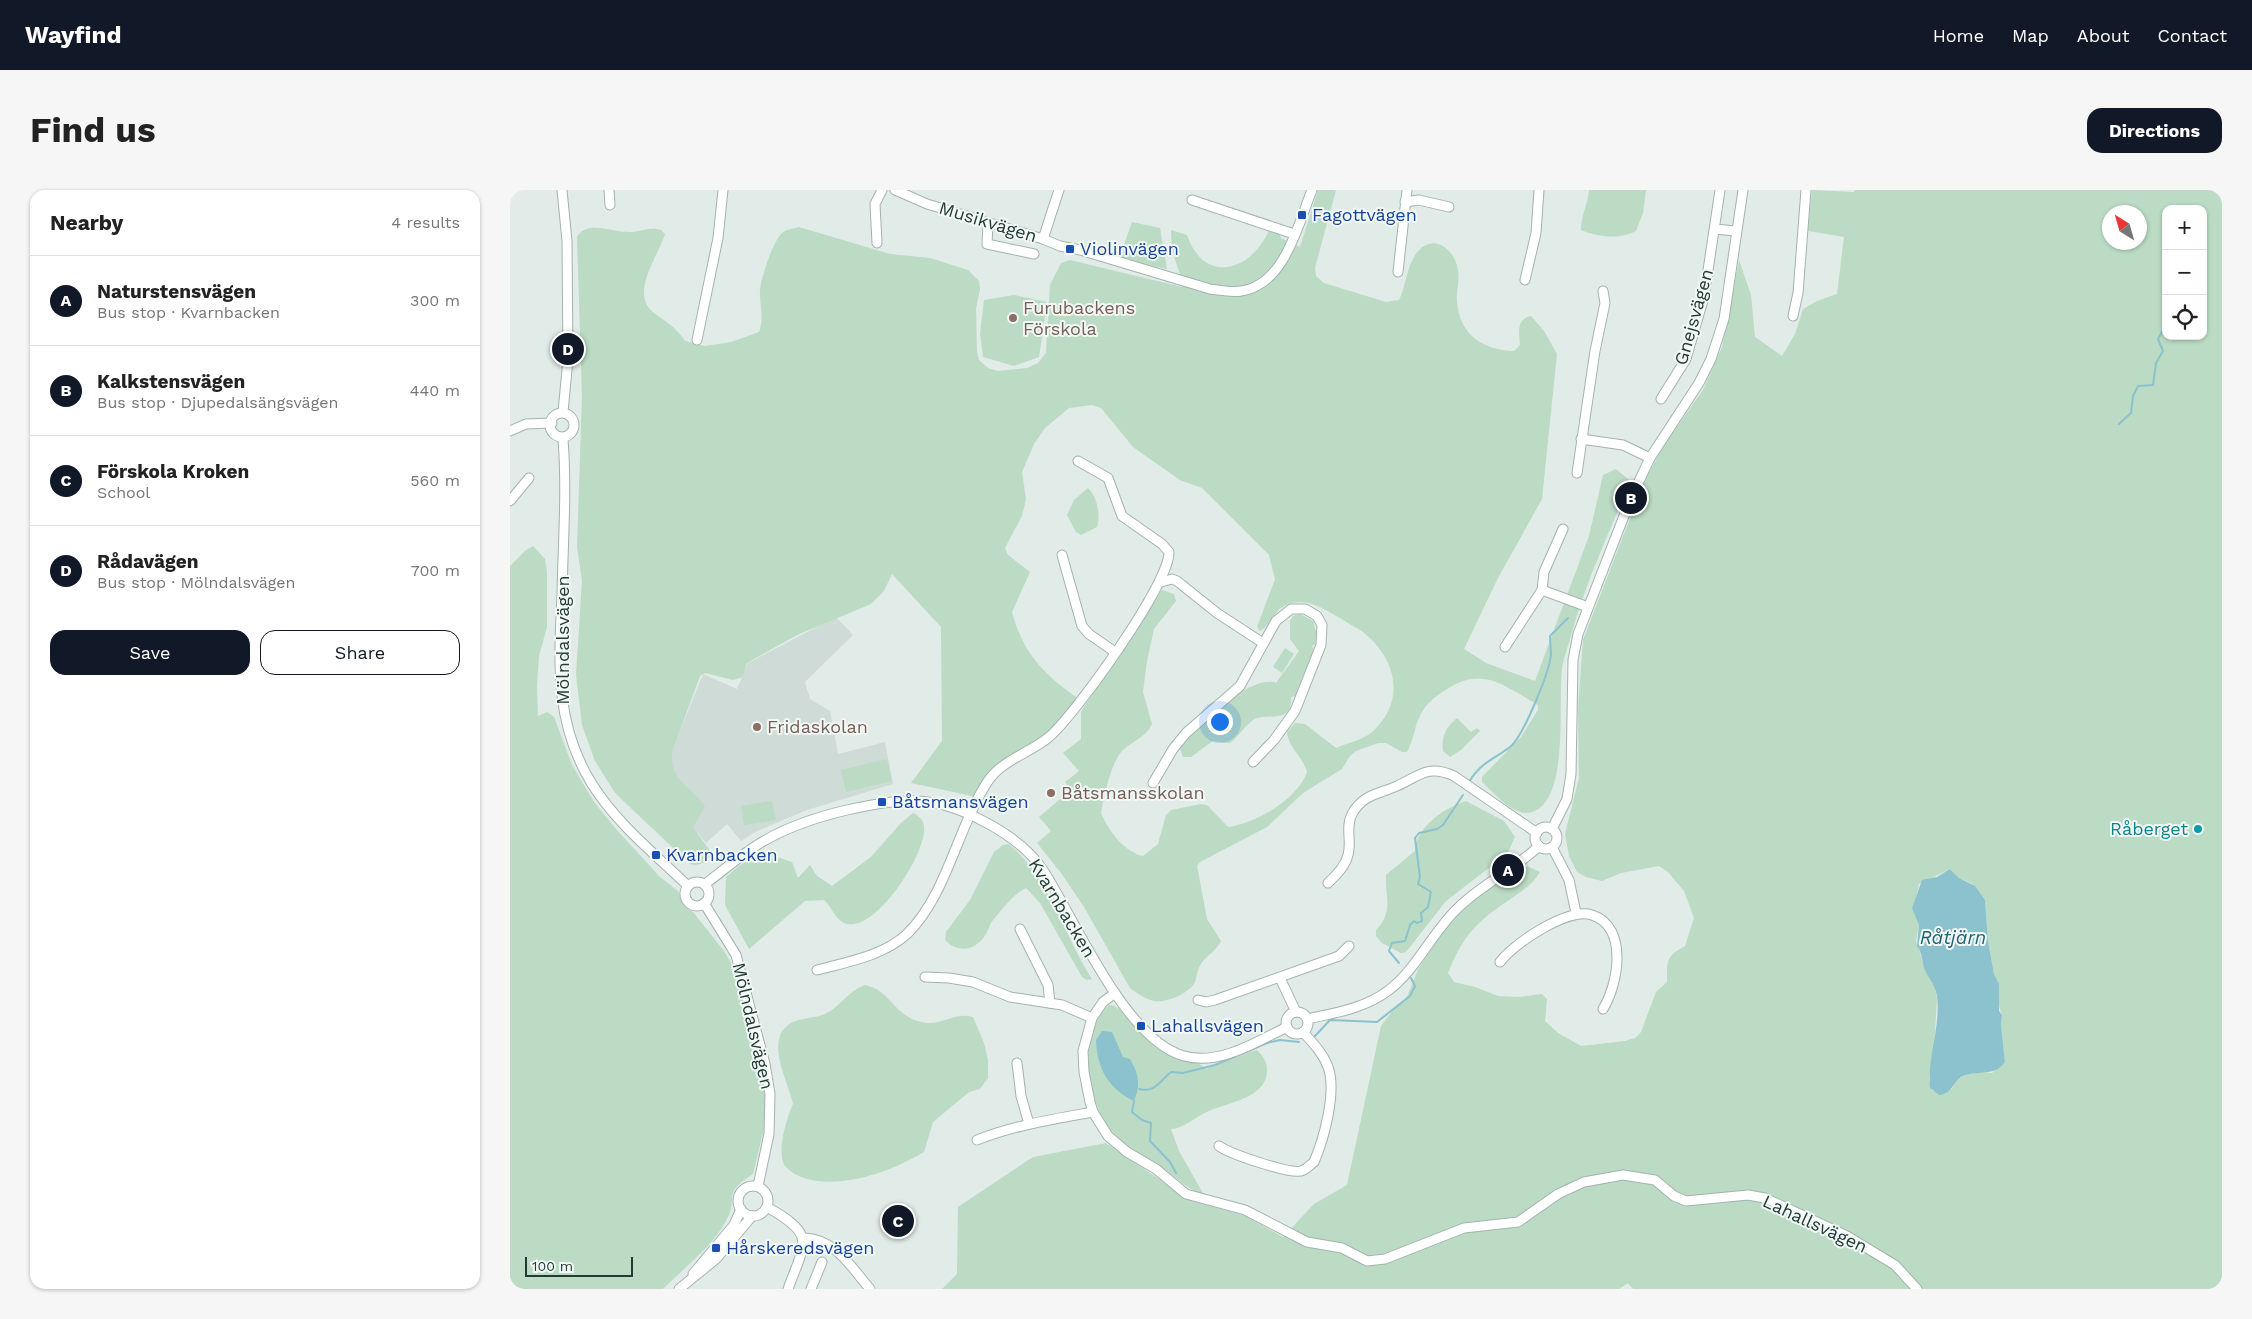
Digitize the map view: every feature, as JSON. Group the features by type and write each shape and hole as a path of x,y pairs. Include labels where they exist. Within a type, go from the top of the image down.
{"street":[{"path":"562,190 567,241 568,359 564,412"},
{"path":"609,190 610,205"},
{"path":"697,340 718,238 723,190"},
{"path":"877,243 875,204 882,190"},
{"name":"Musikvägen","path":"895,190 927,204 1053,242 1075,246 1080,250 1210,289 1243,291 1266,280 1275,271 1294,234 1312,190"},
{"path":"1043,239 1059,190"},
{"path":"1398,272 1407,190"},
{"path":"1525,280 1536,233 1539,190"},
{"name":"Gnejsvägen","path":"1660,400 1686,359 1704,297 1720,190"},
{"path":"1552,829 1569,792 1572,774 1573,660 1578,634 1631,498 1650,458 1699,383 1718,339 1724,319 1735,231 1743,190"},
{"path":"1793,316 1799,286 1806,190"},
{"path":"1192,200 1294,234"},
{"path":"1405,202 1419,200 1449,207"},
{"path":"988,223 986,244 1034,254"},
{"path":"1715,229 1735,231"},
{"path":"1577,473 1604,303 1603,291"},
{"path":"564,412 568,414 573,424 570,433 563,439 555,435 552,423 556,414 564,412"},
{"path":"510,431 535,422 552,423"},
{"name":"Mölndalsvägen","path":"563,439 564,505 559,660 564,719 580,764 605,803 688,886"},
{"path":"1581,439 1623,445 1650,458"},
{"path":"816,970 872,954 894,944 906,935 928,907 971,814 990,779 1004,766 1038,746 1057,730 1115,652 1160,582 1167,567 1169,552 1151,536 1122,516 1108,478 1078,462"},
{"path":"510,501 529,478"},
{"path":"1505,647 1542,590 1544,572 1563,529"},
{"path":"1062,555 1082,626 1089,634 1115,652"},
{"path":"1160,582 1177,581 1217,613 1263,643"},
{"path":"1542,590 1588,608"},
{"path":"1153,783 1173,749 1186,733 1240,686 1276,621 1291,609 1298,608 1311,611 1317,616 1322,625 1321,645 1295,711 1274,740 1253,762"},
{"path":"1328,883 1343,867 1348,855 1350,818 1357,806 1377,792 1396,787 1426,772 1445,772 1454,776 1537,833"},
{"name":"Kvarnbacken","path":"705,884 762,842 792,827 838,812 882,802 902,800 934,803 971,814 1013,838 1041,868 1087,950 1115,993 1141,1026 1157,1042 1172,1052 1201,1059 1223,1056 1287,1028"},
{"path":"1544,828 1552,829 1557,839 1552,847 1545,849 1539,846 1536,840 1537,833 1544,828"},
{"path":"1307,1019 1360,1006 1389,990 1399,981 1444,922 1459,906 1539,846"},
{"path":"1552,847 1569,880 1576,913"},
{"path":"697,882 705,884 709,894 704,903 698,906 690,903 686,895 688,886 697,882"},
{"name":"Mölndalsvägen","path":"704,903 736,955 765,1064 770,1094 769,1134 758,1186"},
{"path":"1500,962 1514,947 1544,928 1576,913 1598,918 1607,926 1614,941 1617,970 1611,996 1603,1009"},
{"path":"1020,930 1048,985 1050,1003"},
{"path":"1198,1000 1206,1002 1215,1000 1280,978 1339,956 1349,946"},
{"path":"925,977 962,980 1010,997 1062,1005 1092,1018"},
{"path":"1280,978 1296,1012"},
{"name":"Lahallsvägen","path":"1115,993 1103,1002 1092,1018 1083,1051 1084,1072 1093,1112 1115,1142 1156,1169 1186,1194 1245,1210 1307,1242 1342,1248 1367,1261 1378,1261 1402,1254 1464,1228 1518,1222 1558,1194 1584,1182 1623,1175 1655,1180 1674,1196 1686,1201 1748,1195 1765,1198 1847,1236 1895,1265 1918,1289"},
{"path":"1296,1012 1303,1014 1307,1019 1307,1027 1302,1032 1294,1033 1287,1028 1288,1017 1296,1012"},
{"path":"1219,1146 1229,1153 1300,1172 1314,1162 1320,1144 1332,1084 1323,1056 1302,1032"},
{"path":"1017,1063 1021,1096 1029,1124"},
{"path":"977,1140 1001,1131 1029,1124 1093,1112"},
{"path":"758,1186 768,1194 767,1207 761,1214 752,1216 716,1260 679,1289 734,1225 741,1209 738,1198 741,1191 747,1187 758,1186"},
{"path":"767,1207 798,1228 804,1238 803,1248 788,1289"},
{"path":"741,1209 752,1216"},
{"path":"804,1238 817,1239 834,1248 870,1289"},
{"path":"811,1289 822,1262"}],"shaded area":[{"name":"Fridaskolan","path":"836,617 853,635 805,682 810,699 830,711 838,754 885,742 893,784 807,810 755,832 741,841 727,824 706,843 692,826 666,772 671,753 703,674 737,689 748,663"}],"green space":[{"path":"1318,190 1336,190 1315,268 1316,276 1324,283 1386,302 1399,300 1414,257 1420,249 1427,245 1433,243 1440,245 1452,254 1456,261 1459,313 1462,323 1474,338 1492,347 1514,351 1520,345 1519,331 1521,323 1531,316 1544,331 1557,354 1542,499 1498,578 1464,649 1486,663 1535,681 1589,536 1603,475 1616,469 1629,480 1628,487 1584,595 1565,654 1561,684 1560,747 1553,787 1546,802 1535,811 1528,813 1520,812 1506,804 1482,782 1482,777 1521,737 1538,710 1538,705 1503,685 1492,681 1470,679 1458,683 1437,696 1424,708 1407,752 1402,752 1386,743 1378,743 1356,751 1350,756 1342,769 1303,793 1267,827 1200,862 1197,866 1207,919 1221,941 1217,948 1201,964 1195,982 1183,994 1165,1001 1154,1001 1130,988 1084,907 1061,873 1037,843 1051,831 1039,817 1071,790 1065,782 1079,771 1063,753 1081,739 1081,712 1162,590 1174,594 1176,601 1154,629 1147,661 1143,692 1152,724 1139,739 1119,755 1109,780 1101,813 1117,839 1129,850 1143,856 1158,844 1166,815 1171,810 1201,804 1207,805 1228,827 1251,821 1285,801 1302,782 1307,772 1288,737 1287,732 1295,723 1305,724 1336,748 1359,740 1371,733 1390,708 1393,695 1393,681 1384,655 1375,643 1360,630 1314,605 1301,602 1286,605 1278,610 1260,631 1257,627 1275,579 1269,555 1202,488 1180,480 1133,447 1101,408 1092,405 1069,408 1045,428 1034,444 1022,472 1026,499 1022,516 1005,548 1008,555 1030,572 1012,612 1022,640 1036,662 1054,680 1077,698 1042,739 991,769 985,777 977,797 911,783 942,741 941,627 892,574 884,591 871,604 797,635 747,663 743,677 733,680 705,673 700,676 672,752 672,762 678,777 705,807 693,827 713,855 703,863 690,864 615,793 595,761 582,725 576,675 582,581 577,547 582,397 577,237 581,232 594,228 624,232 661,230 665,234 645,285 644,295 647,305 654,313 675,329 685,341 705,346 731,342 759,332 762,316 760,289 765,269 771,252 781,234 789,229 799,227 890,254 930,258 968,270 979,281 980,289 976,309 977,352 979,360 988,368 998,371 1027,368 1038,363 1046,353 1050,285 1061,263 1070,260 1182,287 1181,276 1172,249 1171,230 1187,235 1195,251 1204,261 1216,266 1228,267 1240,263 1251,256 1269,230 1278,231 1281,238 1300,247"},
{"path":"1589,190 1646,190 1643,213 1636,231 1623,236 1608,236 1581,230"},
{"path":"1812,190 1854,192 1855,190 2222,190 2222,1289 1633,1289 1628,1283 1619,1289 942,1289 957,1274 958,1207 1033,1157 1106,1143 1191,1201 1245,1216 1283,1237 1314,1204 1347,1185 1381,1026 1394,1009 1407,997 1418,969 1439,937 1480,894 1515,870 1527,866 1540,872 1521,892 1486,917 1471,932 1464,941 1448,973 1454,982 1475,987 1498,996 1518,997 1542,994 1547,999 1545,1021 1558,1033 1581,1046 1625,1041 1635,1038 1641,1032 1656,992 1667,982 1669,960 1674,953 1685,946 1694,918 1684,891 1668,872 1659,866 1621,873 1602,881 1586,877 1577,872 1569,856 1565,834 1579,778 1578,708 1583,640 1644,482 1664,445 1703,390 1722,347 1739,260 1751,295 1755,337 1782,356 1795,334 1803,309 1817,301 1837,294 1844,237 1808,231","holes":["1950,869 1959,878 1971,883 1985,900 1988,941 1994,974 1999,984 1999,1006 2002,1015 2001,1025 2005,1062 1992,1073 1974,1073 1964,1076 1955,1083 1952,1089 1932,1091 1929,1079 1934,1050 1937,998 1934,983 1925,969 1916,941 1919,925 1916,899 1919,884"]},
{"path":"1132,222 1160,228 1167,269 1119,259"},
{"name":"Furubackens Förskola","path":"1014,295 1047,302 1039,357 1014,366 983,357 980,334 984,300"},
{"path":"1088,488 1096,501 1098,522 1097,527 1081,535 1076,532 1067,515 1074,500"},
{"path":"533,546 545,559 547,572 547,627 539,656 538,716 547,712 554,717 572,765 594,802 660,877 678,891 683,905 693,912 724,951 738,975 761,1065 767,1116 753,1174 737,1187 732,1196 730,1213 713,1240 663,1289 510,1289 510,566 526,550"},
{"path":"1300,614 1313,621 1317,635 1315,644 1312,646 1314,650 1298,695 1291,697 1288,712 1283,715 1253,720 1230,743 1213,741 1191,757 1183,757 1179,746 1210,715 1253,686 1265,682 1276,683 1299,651 1290,639 1290,621 1293,616"},
{"path":"1285,648 1294,654 1282,673 1273,667"},
{"path":"1457,718 1471,732 1477,728 1480,731 1461,750 1450,757 1443,751 1443,741 1447,729"},
{"path":"887,759 892,781 846,792 841,770"},
{"path":"772,801 776,820 744,825 741,806"},
{"path":"1466,801 1504,821 1515,837 1507,854 1446,901 1406,952 1401,953 1382,943 1376,936 1376,930 1382,923 1387,911 1386,875 1415,851 1420,834 1426,826 1449,808"},
{"path":"913,813 921,818 924,825 923,839 917,855 896,890 870,917 856,924 844,923 838,919 824,900 805,901 749,949 725,905 726,877 734,870 756,857 772,856 792,862 798,878 810,865 817,876 832,886 871,857 901,823"},
{"path":"1009,844 1024,859 1047,891 1092,979 1087,980 1082,977 1040,903 1026,888 1008,902 992,922 980,942 965,949 955,947 945,940 946,932 970,900 994,852 1003,845"},
{"path":"865,985 873,987 885,995 905,1015 921,1022 937,1022 958,1016 973,1017 984,1043 988,1060 988,1078 980,1089 969,1092 933,1122 924,1152 917,1156 890,1169 848,1180 825,1182 803,1178 786,1167 783,1161 783,1136 793,1104 778,1052 781,1033 792,1022 825,1014 854,991"},
{"path":"1109,1005 1115,1006 1133,1021 1154,1046 1166,1054 1194,1061 1206,1069 1257,1050 1264,1059 1267,1070 1265,1079 1261,1087 1254,1093 1246,1098 1204,1113 1181,1126 1171,1129 1179,1151 1204,1195 1125,1146 1105,1122 1097,1106 1089,1070 1089,1052 1092,1034 1098,1018"}],"water":[{"name":"Råtjärn","path":"1950,869 1959,878 1975,886 1985,900 1988,941 1994,974 1999,984 1999,1011 2002,1015 2001,1025 2005,1062 1992,1071 1966,1075 1958,1079 1948,1092 1939,1095 1930,1088 1930,1065 1938,1008 1937,996 1935,988 1924,968 1917,946 1919,925 1912,908 1922,880 1937,877"},
{"path":"1102,1031 1112,1032 1123,1057 1130,1059 1133,1065 1138,1080 1138,1090 1134,1101 1111,1084 1102,1069 1096,1040"}],"waterway":[{"path":"2119,424 2131,413 2133,396 2138,386 2153,385 2156,363 2163,351 2158,339 2162,332"},
{"path":"1469,782 1478,770 1510,747 1522,731 1546,676 1551,655 1550,636 1568,618"},
{"path":"1399,963 1389,951 1392,943 1405,941 1410,925 1414,921 1417,923 1422,921 1421,913 1428,907 1431,892 1418,884 1420,877 1415,838 1419,833 1437,829 1443,825 1463,795"},
{"path":"1315,1036 1330,1020 1377,1022 1410,996 1415,986 1411,978"},
{"path":"1139,1089 1153,1088 1171,1072 1183,1073 1215,1065 1267,1043 1280,1040 1299,1042"},
{"path":"1134,1101 1132,1112 1142,1120 1151,1123 1150,1141 1170,1162 1176,1173"}],"place":[{"name":"Fagottvägen","path":"1302,215"},
{"name":"Violinvägen","path":"1070,249"},
{"name":"Furubackens Förskola","path":"1013,318"},
{"name":"Rådavägen","path":"568,349"},
{"name":"Kalkstensvägen","path":"1631,498"},
{"name":"Fridaskolan","path":"757,727"},
{"name":"Båtsmansskolan","path":"1051,793"},
{"name":"Båtsmansvägen","path":"882,802"},
{"name":"Råberget","path":"2198,829"},
{"name":"Kvarnbacken","path":"656,855"},
{"name":"Naturstensvägen","path":"1508,870"},
{"name":"Lahallsvägen","path":"1141,1026"},
{"name":"Förskola Kroken","path":"898,1221"},
{"name":"Hårskeredsvägen","path":"716,1248"}]}
